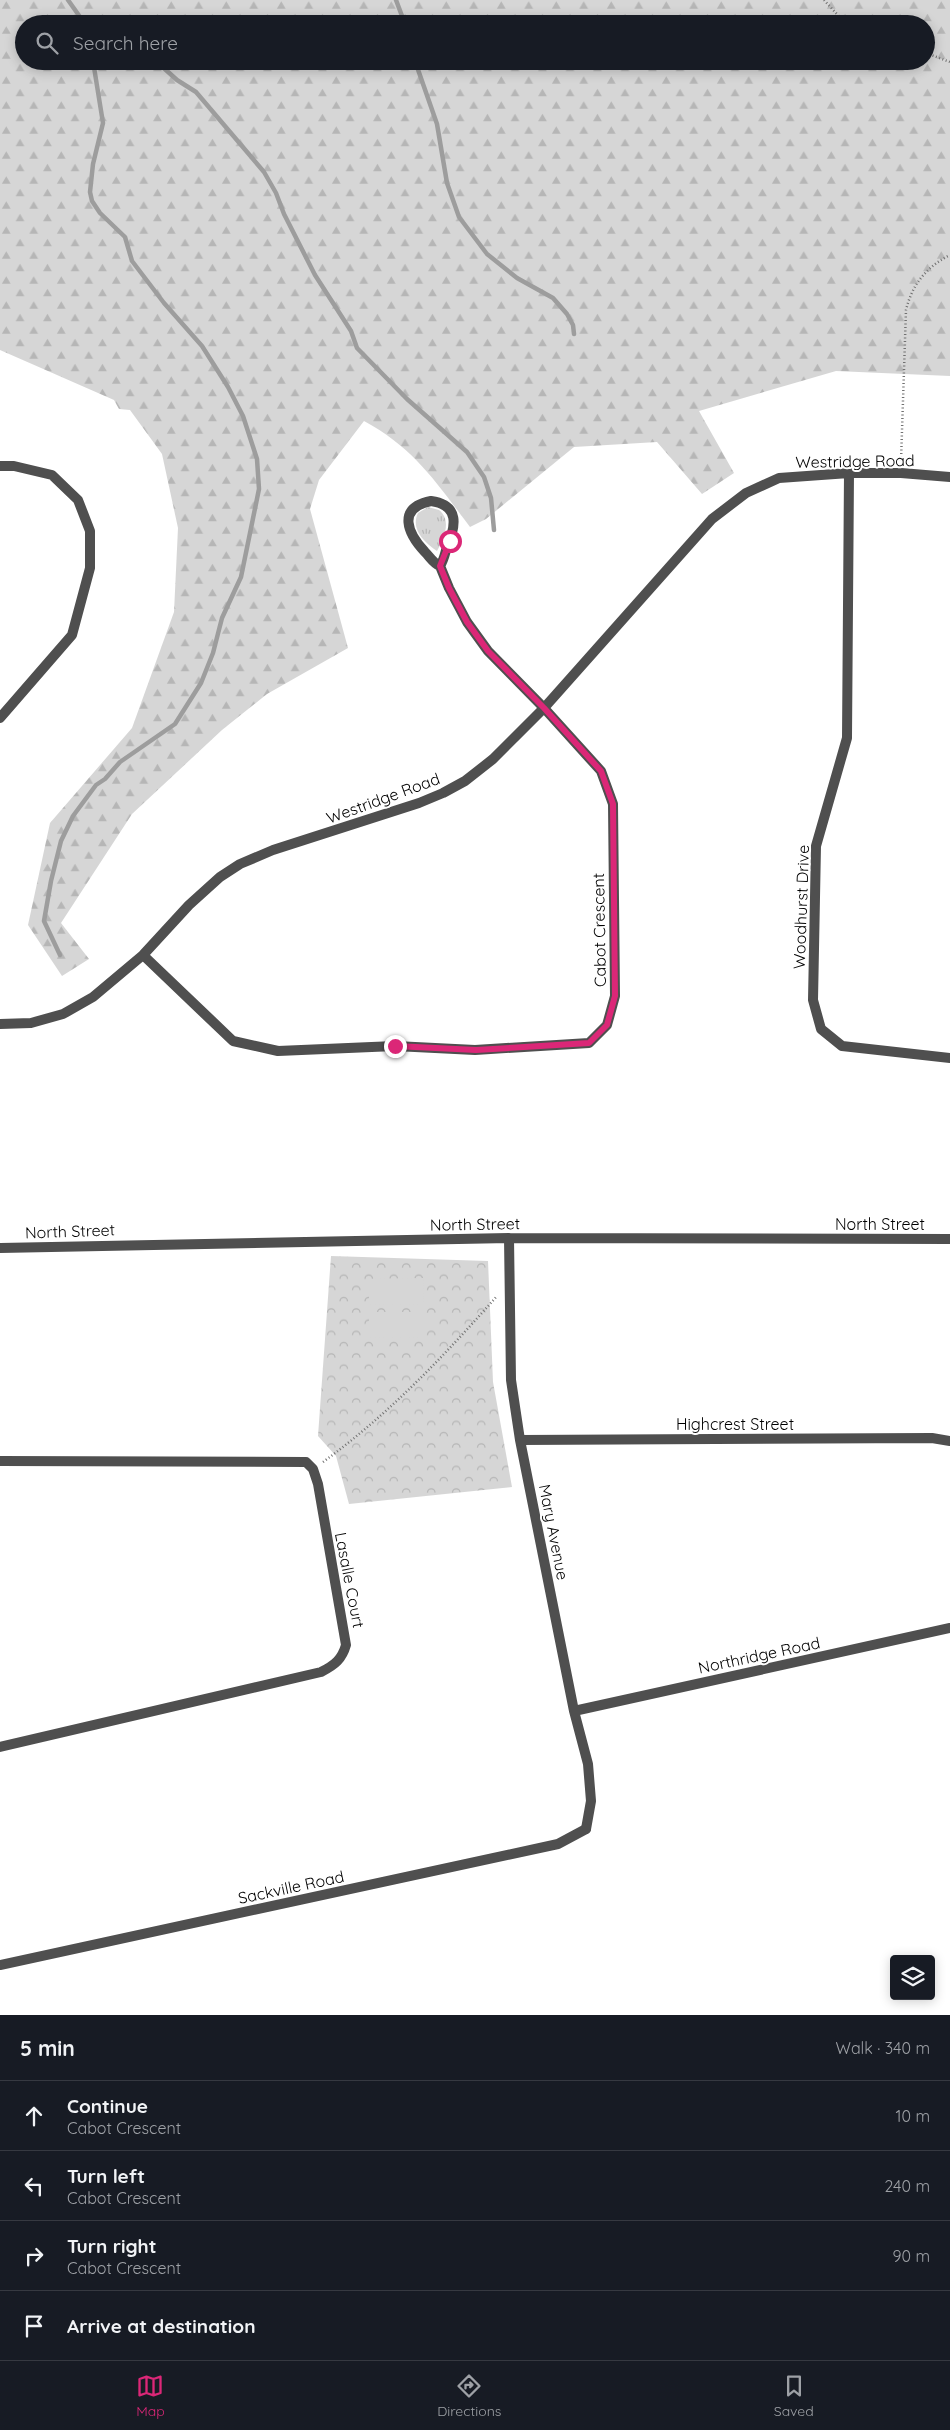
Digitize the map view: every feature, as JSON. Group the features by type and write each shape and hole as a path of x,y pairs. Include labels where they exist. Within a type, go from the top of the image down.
{"street":[{"path":"0,466 14,466 52,474 78,500 90,531 90,568 72,634 0,718"},
{"name":"Westridge Road","path":"0,1024 31,1023 63,1014 92,997 142,955 189,905 220,877 240,864 273,850 386,815 443,793 465,781 493,759 544,708 712,519 746,493 779,478 849,473 901,473 950,478"},
{"name":"Woodhurst Drive","path":"849,473 847,738 816,846 813,1000 822,1029 842,1046 950,1058"},
{"name":"Cabot Crescent","path":"142,955 233,1041 278,1051 395,1046 476,1050 589,1043 607,1025 615,996 613,804 601,771 544,708 488,651 467,622 440,566 416,542 408,528 408,520 411,513 423,502 438,502 446,506 454,518 453,533 440,566"},
{"name":"North Street","path":"0,1248 509,1238 950,1239"},
{"name":"Mary Avenue","path":"509,1238 511,1380 520,1440 574,1711 588,1764 591,1801 586,1829"},
{"name":"Highcrest Street","path":"520,1440 932,1438 950,1441"},
{"path":"0,1461 293,1460 306,1462 313,1469"},
{"name":"Lasalle Court","path":"0,1747 321,1672 333,1666 342,1657 346,1645 346,1631 318,1484 313,1469"},
{"name":"Northridge Road","path":"574,1711 950,1628"},
{"name":"Sackville Road","path":"0,1965 558,1844 586,1829"}],"path":[{"path":"824,0 838,15"},
{"path":"935,56 950,62"},
{"path":"901,473 906,310 910,292 920,277 950,255"},
{"path":"313,1469 347,1445 440,1359 510,1282"}],"green space":[{"path":"0,0 950,0 950,376 836,371 699,411 734,473 702,494 657,442 574,447 486,519 470,527 435,481 411,455 382,431 364,421 319,480 310,509 348,648 267,694 222,730 132,814 61,923 89,959 62,976 28,925 50,823 132,728 174,612 178,528 162,454 130,410 119,409 114,400 0,350"},
{"path":"428,507 439,510 445,519 446,530 437,551 424,540 417,530 416,519 418,513"},
{"path":"331,1256 488,1261 493,1382 512,1487 349,1504 336,1456 318,1436"},
{"path":"423,1278 424,1304 369,1305 369,1279"},
{"path":"369,1312 424,1312 424,1337 369,1338"}],"waterway":[{"path":"68,0 79,15"},
{"path":"396,0 402,15"},
{"path":"60,955 44,921 61,841 73,816 96,785 105,779 120,762 175,724 201,683 213,653 222,618 241,577 259,489 257,459 243,416 228,387 202,346 164,303 132,261 125,237 100,213 92,201 90,192 93,164 103,123 94,70"},
{"path":"166,70 177,80 196,92 264,172 315,275 351,331 357,348 407,399 467,452 484,477 491,498 494,530"},
{"path":"418,70 437,124 447,183 459,217 487,254 517,278 553,298 567,314 573,325 574,334"}],"route":[{"path":"395,1046 476,1050 589,1043 607,1025 615,996 613,804 601,771 544,708 488,651 467,622 440,566 450,541"}]}
